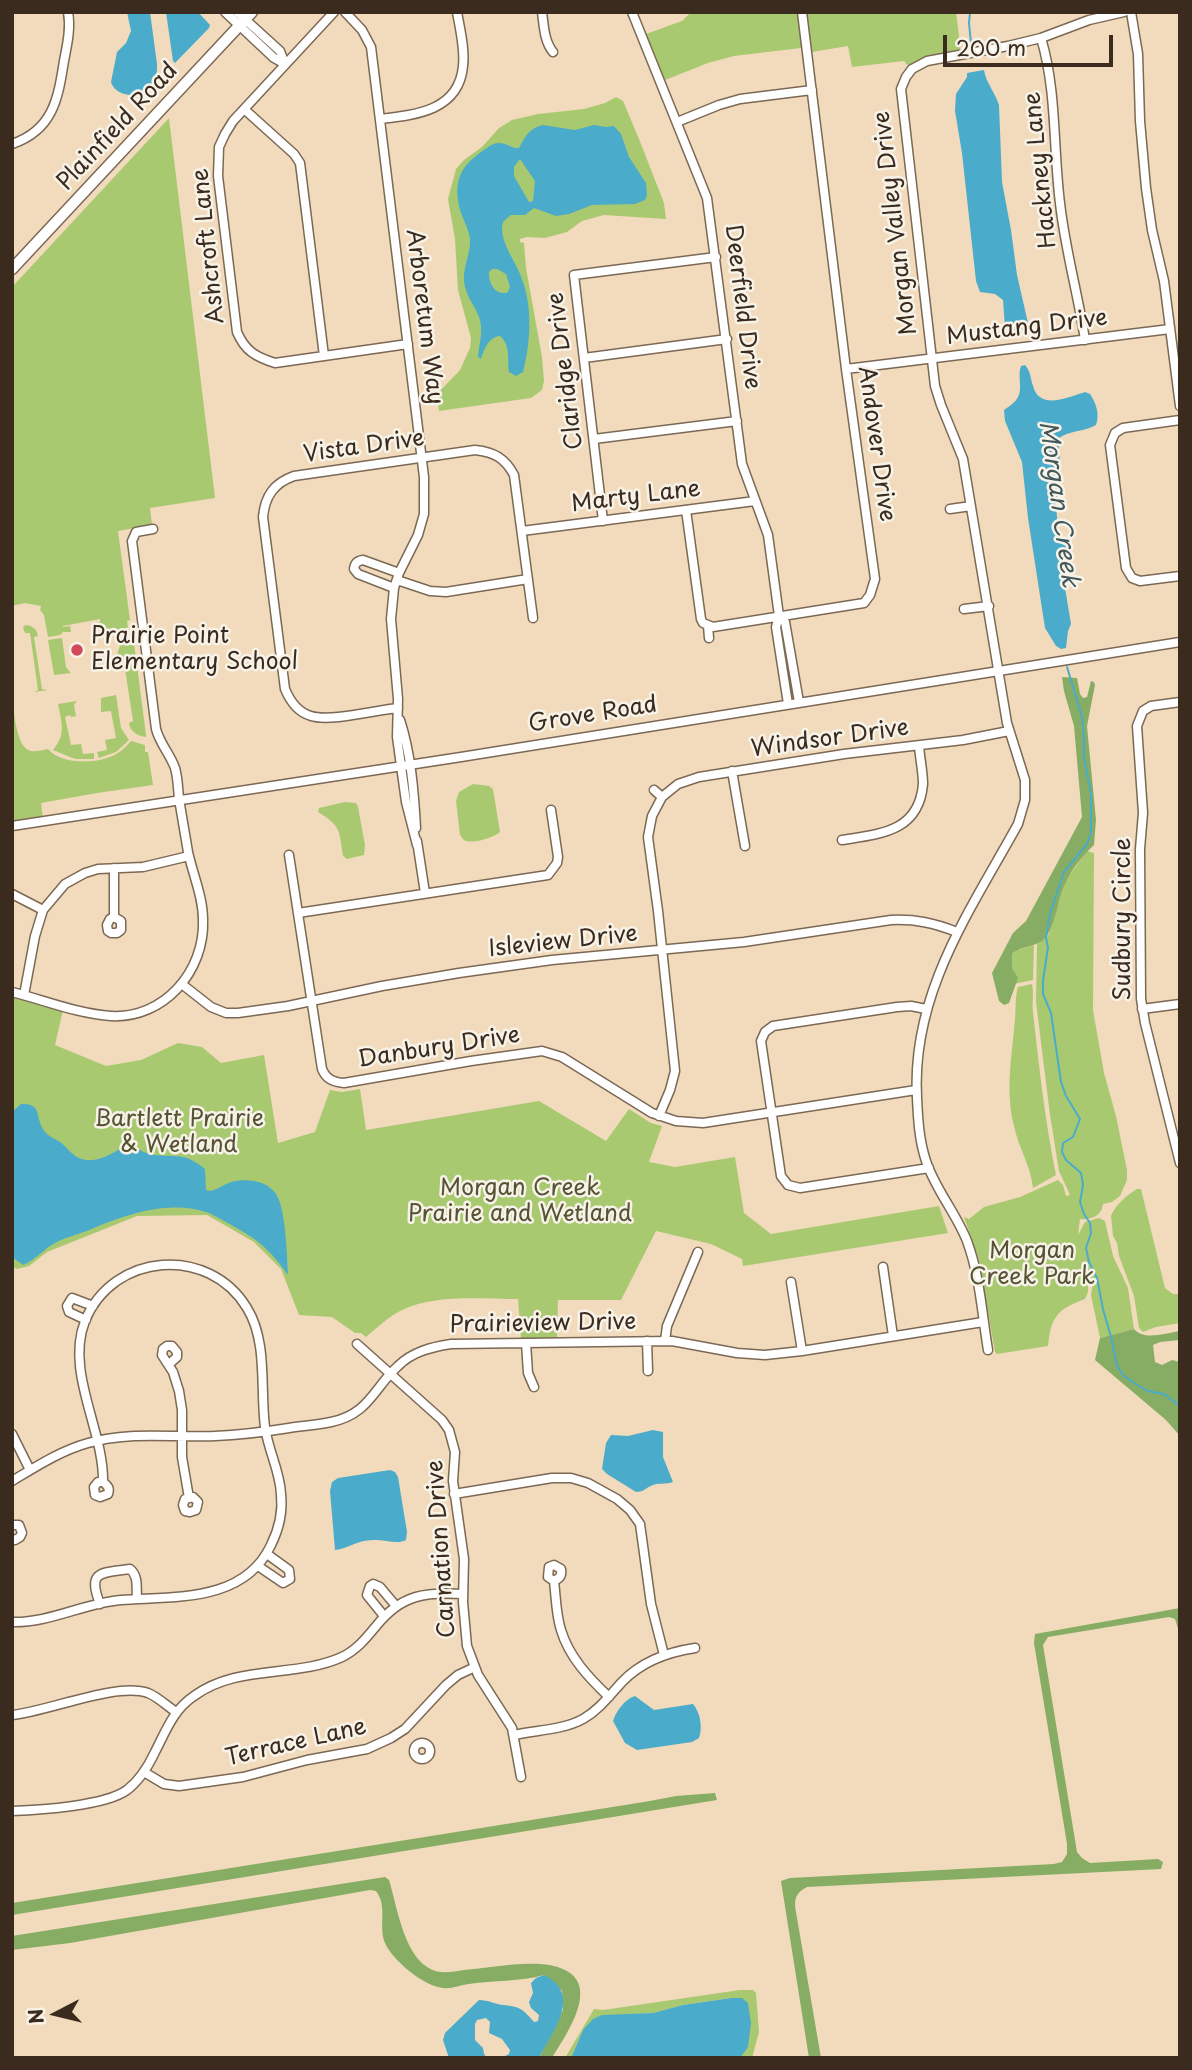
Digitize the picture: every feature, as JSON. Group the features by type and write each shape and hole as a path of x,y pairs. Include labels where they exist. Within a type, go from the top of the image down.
{"main road":[{"name":"Plainfield Road","path":"12,269 243,18"}],"street":[{"path":"12,144 23,140 41,127 54,108 69,33 68,12"},
{"path":"225,12 243,18 280,51 285,64"},
{"name":"Ashcroft Lane","path":"334,12 244,109 225,134 219,147 217,162 237,332 247,350 256,357 275,363 408,344"},
{"name":"Arboretum Way","path":"345,12 361,28 370,43 422,458 424,514 418,535 397,580 391,618 399,711 397,737 405,765 405,802 417,845 425,893"},
{"path":"380,119 426,112 454,91 463,68 457,12"},
{"path":"542,12 546,39 553,52"},
{"name":"Deerfield Drive","path":"632,12 707,198 742,464 768,536 779,616"},
{"name":"Andover Drive","path":"708,626 864,603 874,588 875,579 802,12"},
{"name":"Morgan Valley Drive","path":"988,1350 976,1274 968,1244 957,1217 929,1168 920,1135 916,1090 918,1056 926,1009 940,969 957,932 1014,831 1023,812 1026,791 1009,731 963,459 938,397 901,89 912,69 927,61 1041,38 1089,20 1125,12"},
{"path":"1131,12 1138,54 1146,188 1164,281 1180,406"},
{"name":"Hackney Lane","path":"1041,38 1052,88 1060,206 1085,340"},
{"path":"677,122 740,99 812,90"},
{"path":"244,109 294,154 300,163 324,356"},
{"name":"Claridge Drive","path":"603,521 574,275 716,257"},
{"name":"Mustang Drive","path":"846,369 1170,329"},
{"path":"584,358 727,339"},
{"path":"1180,420 1123,428 1115,433 1110,448 1129,581 1180,576"},
{"path":"594,439 737,421"},
{"name":"Vista Drive","path":"399,711 324,718 310,716 290,701 285,689 263,517 268,496 282,480 294,476 475,450 498,456 508,463 514,475 533,618"},
{"name":"Marty Lane","path":"523,531 755,502"},
{"path":"950,509 971,506"},
{"path":"686,510 701,619 708,626 709,638"},
{"path":"12,992 92,1014 132,1014 167,998 183,985 195,965 203,942 204,918 189,856 175,768 156,729 132,544 136,532 153,529"},
{"path":"397,580 430,591 446,592 528,579"},
{"path":"964,610 989,606"},
{"path":"788,704 776,627 779,616 785,622 799,702"},
{"name":"Grove Road","path":"12,826 1180,642"},
{"name":"Sudbury Circle","path":"1180,702 1151,706 1143,711 1137,726 1143,810 1140,849 1142,1009 1180,1163"},
{"name":"Windsor Drive","path":"662,797 687,779 1009,731"},
{"path":"842,840 891,831 904,824 915,812 923,781 919,746"},
{"path":"732,771 745,846"},
{"path":"654,790 662,797 652,816 648,837 675,1071 659,1116"},
{"path":"298,913 548,875 558,857 551,810"},
{"name":"Danbury Drive","path":"289,855 322,1069 333,1082 344,1083 542,1051 562,1057 659,1116 703,1123 916,1090"},
{"path":"24,995 35,936 43,910 58,891 76,877 99,869 143,867 189,856"},
{"path":"114,868 114,917"},
{"path":"12,888 12,894 43,910"},
{"name":"Isleview Drive","path":"183,985 211,1007 226,1013 238,1013 311,1002 459,973 552,960 744,942 891,920 920,920 957,932"},
{"path":"1142,1009 1180,1004"},
{"path":"926,1009 897,1007 773,1026 765,1032 761,1041 781,1176 789,1185 800,1188 929,1168"},
{"path":"665,1341 667,1326 698,1252"},
{"path":"12,1622 55,1616 100,1604 214,1592 231,1585 258,1566 267,1554 282,1513 281,1492 265,1431 257,1329 248,1308 234,1290 217,1277 198,1268 160,1264 139,1269 118,1280 93,1306 86,1320 79,1359 103,1466 103,1482"},
{"path":"883,1267 893,1336"},
{"path":"790,1282 802,1351"},
{"path":"86,1320 69,1311 69,1301 72,1298 77,1299 93,1306"},
{"name":"Prairieview Drive","path":"12,1480 57,1454 97,1440 147,1435 214,1436 331,1422 352,1415 368,1403 396,1367 416,1353 433,1346 665,1341 752,1355 802,1351 983,1322"},
{"path":"647,1341 648,1371"},
{"path":"526,1343 528,1373 534,1387"},
{"name":"Carnation Drive","path":"357,1344 442,1420 449,1430 454,1452 454,1494 464,1559 466,1641 475,1667 514,1735 521,1777"},
{"path":"169,1364 179,1391 182,1410 182,1457 189,1498"},
{"path":"12,1434 30,1470"},
{"path":"454,1494 553,1478 572,1478 588,1483 617,1499 630,1510 640,1524 651,1604 664,1655"},
{"path":"12,1525 19,1525 22,1533 15,1540 12,1539"},
{"path":"258,1566 278,1581 283,1583 290,1579 289,1570 267,1554"},
{"path":"100,1604 94,1585 100,1573 130,1569 136,1579 137,1599"},
{"path":"554,1581 560,1628 568,1647 590,1679 609,1696"},
{"path":"384,1616 367,1595 370,1586 373,1584 380,1587 396,1606"},
{"path":"12,1811 59,1809 116,1796 145,1772 176,1712 209,1686 232,1678 326,1662 344,1656 358,1647 396,1606 431,1593 463,1594"},
{"path":"514,1735 576,1722 597,1709 641,1666 664,1655 695,1648"},
{"name":"Terrace Lane","path":"145,1772 164,1784 176,1787 243,1777 316,1758 367,1749 405,1729 446,1685 458,1675 475,1667"},
{"path":"12,1714 41,1710 120,1690 151,1694 176,1712"},
{"path":"405,1729 417,1744"}],"green space":[{"path":"691,12 956,12 961,52 924,59 909,67 904,61 852,67 848,46 812,52 801,48 734,56 665,80 646,34 682,21"},
{"path":"616,97 623,101 639,139 664,203 666,219 604,215 582,221 567,232 545,238 520,239 520,242 524,243 542,357 542,390 531,398 439,411 437,394 460,370 470,348 471,338 458,290 455,239 448,199 456,169 499,128 512,120 584,109"},
{"path":"169,118 215,498 150,508 152,525 118,531 130,620 127,621 128,627 116,634 101,628 94,629 93,623 100,622 100,619 63,626 70,626 71,632 48,637 41,606 25,603 12,606 12,287"},
{"path":"25,625 34,628 38,636 34,637 42,689 48,690 34,692 38,690 30,633 25,633"},
{"path":"133,635 146,737 131,729 129,723 133,721 123,656 117,655 121,642"},
{"path":"62,638 66,667 71,673 54,675 48,640"},
{"path":"1062,677 1077,678 1083,698 1087,697 1091,681 1095,685 1087,726 1096,820 1094,845 1069,875 1046,937 1012,954 1012,968 1018,978 1009,1003 1004,1005 999,1001 992,973 1013,933 1026,921 1082,817 1074,726"},
{"path":"12,694 18,735 26,748 31,751 48,749 54,755 82,762 111,757 131,741 145,745 153,785 41,803 43,819 12,823"},
{"path":"116,695 121,728 129,740 116,752 99,758 97,752 107,750 105,740 116,738 111,711 101,712 101,698"},
{"path":"77,701 74,705 76,716 65,717 71,745 81,744 83,754 94,753 94,759 75,759 53,750 61,734 58,704"},
{"path":"473,784 493,789 500,832 472,842 463,840 460,835 456,801 459,792"},
{"path":"345,802 356,803 358,807 365,845 364,855 347,859 343,856 335,825 318,812 319,808"},
{"name":"Morgan Creek Park","path":"1087,851 1094,853 1093,1010 1127,1180 1120,1196 1103,1204 1098,1214 1080,1219 1078,1235 1085,1222 1099,1218 1105,1221 1113,1256 1128,1288 1134,1329 1100,1338 1091,1295 1093,1282 1088,1274 1088,1292 1085,1299 1068,1306 1058,1315 1051,1327 1048,1346 997,1354 979,1260 964,1217 969,1219 984,1207 1020,1197 1058,1180 1063,1185 1066,1196 1070,1195 1059,1171 1050,1115 1036,1002 1037,944 1048,936 1066,880"},
{"path":"1034,945 1033,980 1014,984 1017,978 1012,968 1012,954"},
{"path":"1032,984 1040,1073 1056,1175 1033,1188 1011,1113 1010,1086 1017,991 1018,987"},
{"name":"Morgan Creek Prairie and Wetland","path":"12,996 63,1010 55,1045 106,1066 141,1060 178,1043 202,1047 221,1063 264,1055 278,1143 315,1132 330,1090 342,1092 360,1089 366,1130 539,1101 606,1141 629,1109 651,1123 662,1126 649,1162 675,1167 735,1157 744,1213 771,1234 939,1206 948,1233 743,1266 742,1259 711,1244 656,1231 621,1300 558,1300 557,1339 521,1339 518,1299 459,1298 415,1305 392,1316 366,1337 355,1333 332,1317 299,1315 281,1269 254,1242 207,1215 137,1216 47,1252 29,1266 17,1269 12,1267"},
{"path":"1137,1189 1141,1189 1165,1288 1173,1294 1180,1294 1180,1323 1143,1332 1139,1328 1134,1296 1113,1236 1111,1216 1115,1208"},
{"path":"1134,1329 1143,1335 1180,1331 1180,1340 1153,1345 1155,1362 1162,1365 1172,1360 1180,1362 1180,1436 1166,1420 1095,1360 1100,1338"},
{"path":"1180,1608 1180,1635 1175,1619 1169,1617 1048,1637 1043,1645 1077,1852 1090,1863 1158,1859 1163,1862 1161,1869 803,1889 796,1897 795,1904 821,2058 809,2058 781,1881 790,1878 1062,1862 1067,1854 1067,1844 1034,1643 1035,1634"},
{"path":"715,1793 717,1800 12,1915 12,1903 676,1796"},
{"path":"385,1877 389,1880 402,1927 412,1950 419,1960 432,1970 450,1972 515,1964 542,1964 565,1970 575,1978 580,1988 577,2012 552,2058 539,2058 563,2010 562,1991 544,1975 446,1988 427,1983 402,1965 385,1943 380,1897 376,1891 70,1943 12,1950 12,1936"},
{"path":"753,1990 756,1993 759,2032 752,2058 740,2058 743,2053 742,1998 731,1998 683,2005 653,2013 625,2015 583,2030 571,2058 565,2058 594,2009 603,2010"}],"water":[{"path":"127,12 150,12 157,64 153,83 138,96 118,91 111,82 117,52 126,43 131,31"},
{"path":"166,12 198,12 210,25 175,63 173,61"},
{"path":"984,70 999,105 1002,182 1017,275 1029,327 1013,333 1007,332 1005,328 1003,300 995,294 980,292 976,281 955,111 956,94 967,73"},
{"path":"543,125 575,130 594,125 614,126 621,134 629,157 646,183 647,195 645,200 635,204 592,205 556,216 534,208 525,215 511,215 504,222 504,240 520,274 529,310 526,360 523,372 516,376 509,372 507,348 500,336 490,341 481,359 478,357 481,325 465,286 464,275 470,239 461,213 457,189 464,168 476,156 496,143 519,148 534,128","holes":["520,159 535,181 533,201 529,202 514,176 514,167","492,269 506,274 510,287 507,293 499,292 491,284 489,272"]},
{"path":"1025,365 1037,394 1042,398 1063,399 1085,392 1090,394 1096,405 1096,425 1058,439 1061,474 1056,506 1058,529 1069,552 1070,563 1064,582 1071,624 1066,648 1061,649 1056,646 1045,628 1022,462 1005,421 1004,410 1018,397 1020,370 1021,366"},
{"path":"21,1104 35,1108 45,1131 82,1159 100,1159 128,1144 149,1154 184,1157 197,1163 205,1169 206,1190 211,1191 243,1180 256,1181 272,1189 282,1210 288,1275 264,1247 242,1231 209,1213 177,1207 145,1211 113,1220 59,1241 23,1265 12,1257 12,1112"},
{"path":"653,1430 663,1432 663,1457 673,1482 636,1492 602,1469 606,1443 611,1435 628,1436"},
{"path":"390,1470 398,1477 406,1540 367,1540 335,1550 330,1491 332,1482 338,1478"},
{"path":"635,1696 654,1710 693,1704 700,1720 699,1738 692,1742 637,1750 625,1743 613,1721 621,1706"},
{"path":"544,1975 556,1983 562,1992 563,2002 557,2025 539,2058 491,2058 503,2057 509,2054 510,2050 502,2039 489,2033 490,2022 486,2018 477,2020 475,2024 475,2040 483,2048 487,2058 449,2058 443,2040 445,2033 479,2000 517,2008 534,2022 538,2021 539,2015 529,2002 533,1993 531,1983"},
{"path":"742,1998 748,2003 751,2023 748,2047 740,2058 571,2058 583,2030 593,2019 602,2015 653,2013 683,2005"}],"waterway":[{"name":"Morgan Creek","path":"970,12 971,43"},
{"name":"Morgan Creek","path":"1067,667 1082,717 1084,758 1091,793 1091,833 1087,844 1064,872 1050,914 1046,938 1048,948 1043,994 1051,1013 1061,1082 1080,1119 1073,1137 1063,1143 1062,1152 1066,1160 1081,1173 1083,1185 1080,1202 1090,1223 1091,1233 1086,1248 1097,1278 1117,1366 1124,1376 1134,1383 1148,1391 1164,1394 1180,1406"}],"place":[{"name":"Prairie Point Elementary School","path":"77,650"}],"park label":[{"name":"Bartlett Prairie & Wetland","path":"179,1133"}]}
